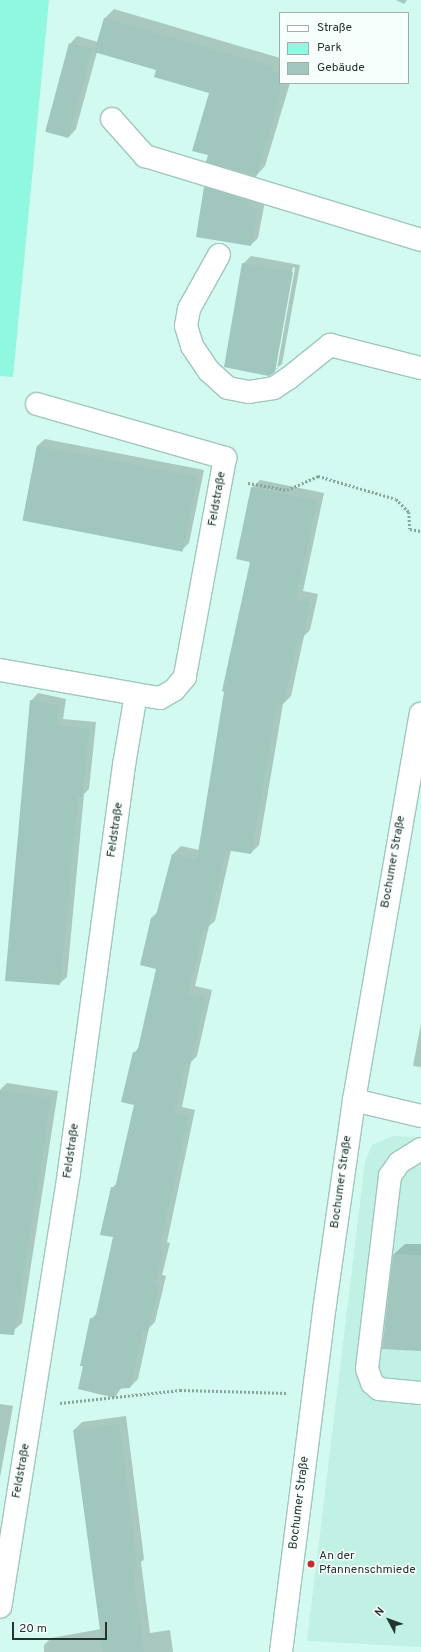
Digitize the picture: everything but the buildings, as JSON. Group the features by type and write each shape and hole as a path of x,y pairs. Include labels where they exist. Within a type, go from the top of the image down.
{"street":[{"path":"112,118 145,156 421,240"},
{"path":"219,255 189,309 186,326 192,346 217,380 228,388 249,392 274,388 289,378 330,345 421,368"},
{"name":"Feldstraße","path":"0,670 160,698 174,690 185,676 225,458 37,404"},
{"name":"Feldstraße","path":"0,1607 69,1173 124,765 136,694"},
{"name":"Bochumer Straße","path":"281,1652 325,1304 354,1100 421,714"},
{"path":"354,1100 421,1116"},
{"path":"421,1149 399,1162 390,1176 367,1369 372,1383 379,1389 421,1393"}],"path":[{"path":"222,478 287,490 318,476 396,499 409,512 410,529 421,531"},
{"path":"33,1406 180,1390 279,1392"}],"shaded area":[{"path":"393,1136 421,1137 421,1647 307,1641 365,1162 372,1145"}],"green space":[{"path":"0,0 49,0 13,377 0,376"}],"place":[{"name":"An der Pfannenschmiede","path":"311,1564"}]}
